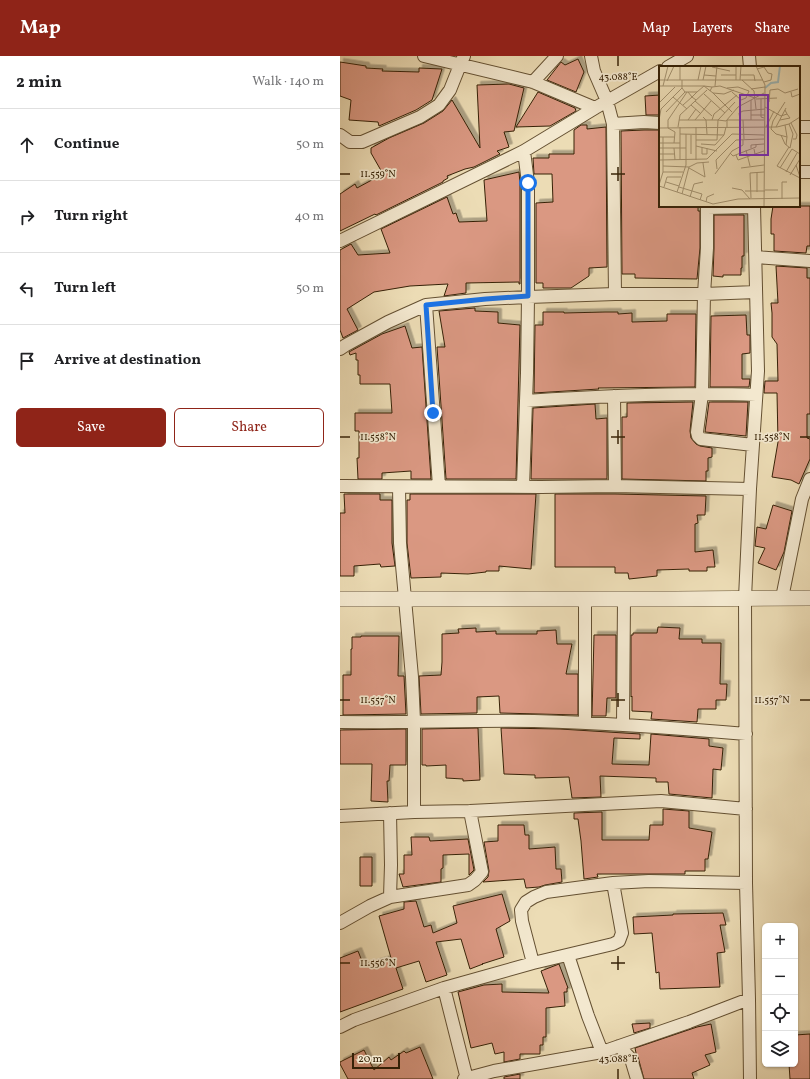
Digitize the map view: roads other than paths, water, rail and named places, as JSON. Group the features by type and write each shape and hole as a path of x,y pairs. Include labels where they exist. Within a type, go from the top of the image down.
{"street":[{"path":"424,56 462,60 533,82 595,108"},
{"path":"533,82 557,56"},
{"path":"591,56 594,71 607,101 613,124 615,294"},
{"path":"670,66 687,56"},
{"path":"749,56 750,66"},
{"path":"340,135 350,142 362,142 420,117 438,105 450,90 462,60"},
{"path":"340,241 524,151 659,72"},
{"path":"613,124 659,122"},
{"path":"523,487 528,373 528,183 524,151"},
{"path":"750,1079 746,884 745,598 750,488 753,445 756,395 758,371 754,207 707,207 702,394 697,432 701,439 753,445"},
{"path":"756,257 810,261"},
{"path":"340,349 388,322 426,305 528,296 756,292"},
{"path":"426,305 438,486"},
{"path":"526,402 614,396 717,393 756,395"},
{"path":"614,396 615,486"},
{"path":"782,598 802,499 810,479"},
{"path":"340,486 615,486 750,488"},
{"path":"399,487 400,543 412,676 414,722 414,812"},
{"path":"340,599 624,600 810,598"},
{"path":"584,600 584,723"},
{"path":"623,725 624,600"},
{"path":"340,722 534,721 690,729 746,734"},
{"path":"340,816 661,801 746,809"},
{"path":"340,923 370,906 390,897 468,885 475,880 482,872 470,811"},
{"path":"390,813 390,897"},
{"path":"533,963 522,921 521,910 526,902 546,892 613,883 649,881 746,884"},
{"path":"340,1027 354,1020 444,988 533,963 613,944 619,941 622,933 613,883"},
{"path":"568,955 588,1016 602,1052"},
{"path":"444,988 466,1079 494,1071 602,1052 689,1022 749,999"},
{"path":"619,1046 631,1059 637,1079"}]}
